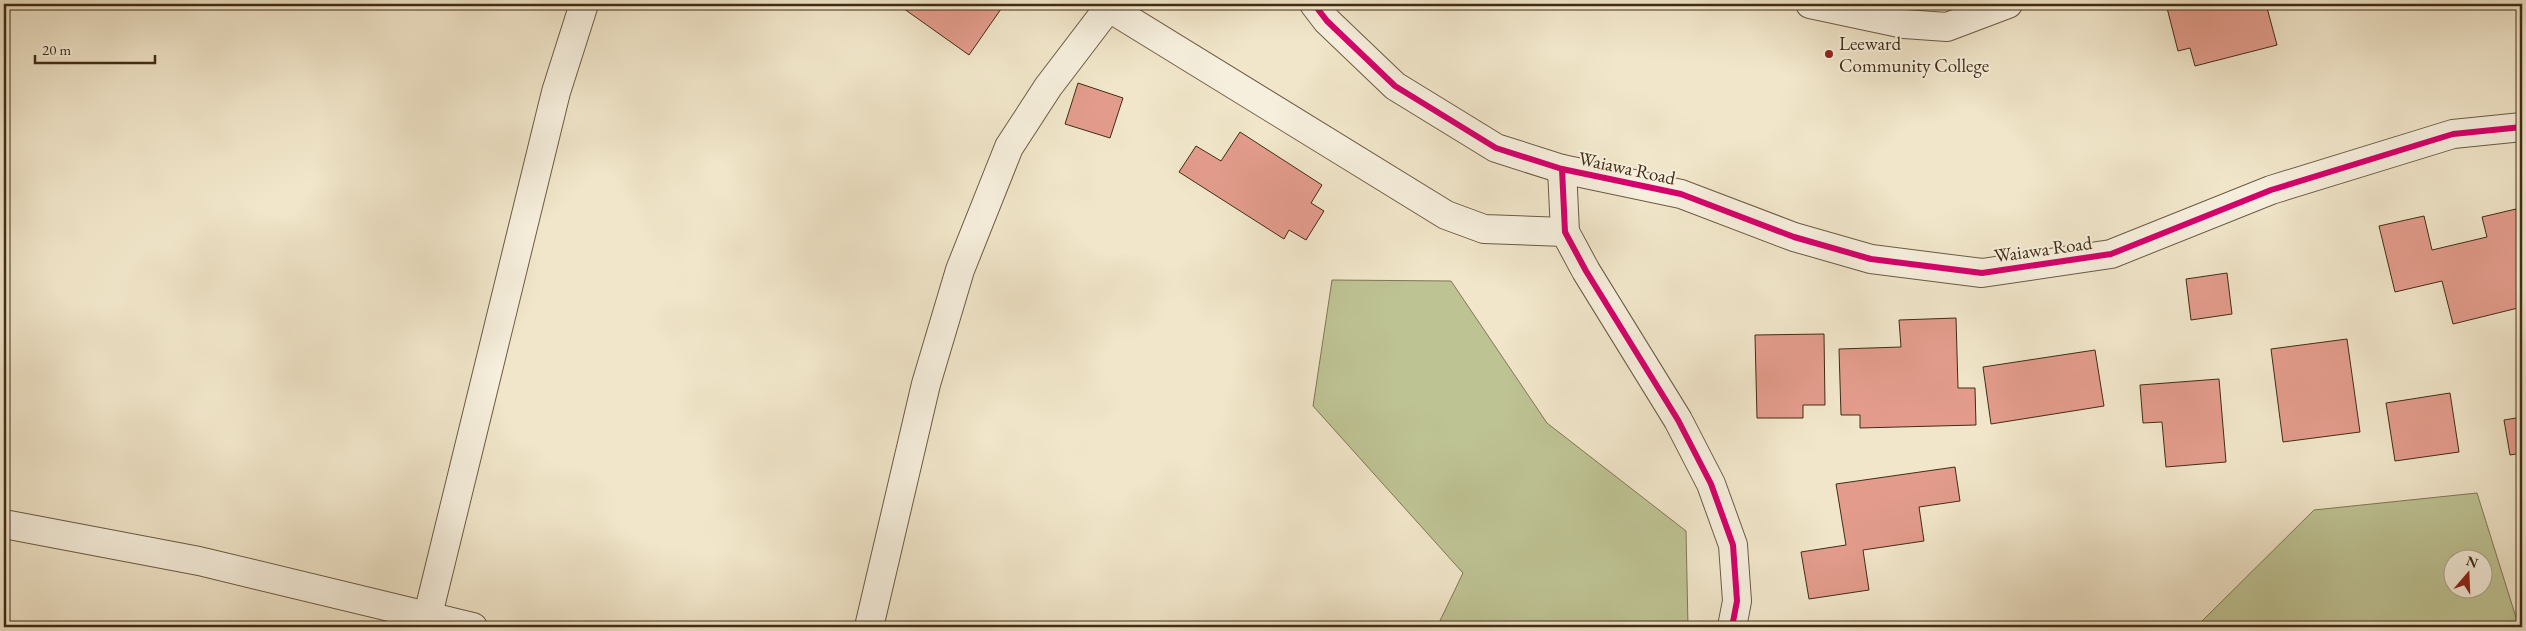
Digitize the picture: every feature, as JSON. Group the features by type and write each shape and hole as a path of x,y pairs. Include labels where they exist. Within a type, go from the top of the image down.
{"street":[{"path":"426,621 556,92 584,4"},
{"name":"Waiawa Road","path":"1314,4 1327,21 1395,86 1496,148 1562,169 1681,194 1794,237 1871,259 1982,273 2111,254 2270,190 2443,137 2522,127"},
{"path":"1810,4 1904,24 1947,27 2008,4"},
{"path":"869,627 926,384 960,270 1009,147 1048,87 1106,6 1446,215 1484,229 1565,232"},
{"name":"Waiawa Road","path":"1562,169 1565,232 1586,271 1678,420 1711,484 1733,545 1737,601 1732,627"},
{"path":"4,524 199,560 426,621 474,627"}],"green space":[{"path":"1332,280 1451,281 1547,423 1686,531 1688,627 1437,627 1463,573 1313,406"},
{"path":"2477,493 2519,627 2196,627 2314,510"}],"building":[{"path":"901,4 994,4 1001,9 969,55 900,6"},
{"path":"2166,4 2266,4 2277,45 2195,66 2190,48 2178,51"},
{"path":"1078,83 1123,98 1110,138 1065,124"},
{"path":"1240,132 1322,185 1311,203 1324,211 1306,240 1289,230 1284,239 1179,172 1196,146 1221,161"},
{"path":"2516,209 2522,233 2522,286 2519,286 2522,307 2453,324 2442,281 2395,292 2379,226 2424,216 2432,250 2487,237 2482,217"},
{"path":"2227,273 2232,314 2191,320 2186,279"},
{"path":"1956,318 1958,388 1975,388 1976,425 1860,428 1860,415 1841,415 1839,349 1901,347 1899,320"},
{"path":"1824,334 1825,405 1803,405 1803,418 1757,418 1755,335"},
{"path":"2347,339 2360,432 2283,442 2271,349"},
{"path":"2095,350 2104,406 1991,424 1983,367"},
{"path":"2219,379 2226,462 2166,467 2162,422 2143,423 2140,385"},
{"path":"2450,393 2459,452 2395,461 2386,403"},
{"path":"2522,417 2522,453 2510,455 2504,420"},
{"path":"1955,467 1960,501 1919,507 1924,541 1863,550 1869,590 1809,599 1801,552 1846,545 1836,484"}],"cycle path":[{"path":"1314,4 1327,21 1395,86 1496,148 1562,169 1681,194 1794,237 1871,259 1982,273 2111,254 2271,190 2453,134 2522,127"},
{"path":"1562,169 1565,232 1586,271 1678,420 1711,484 1733,545 1737,601 1732,627"}],"place":[{"name":"Leeward Community College","path":"1829,54"}]}
